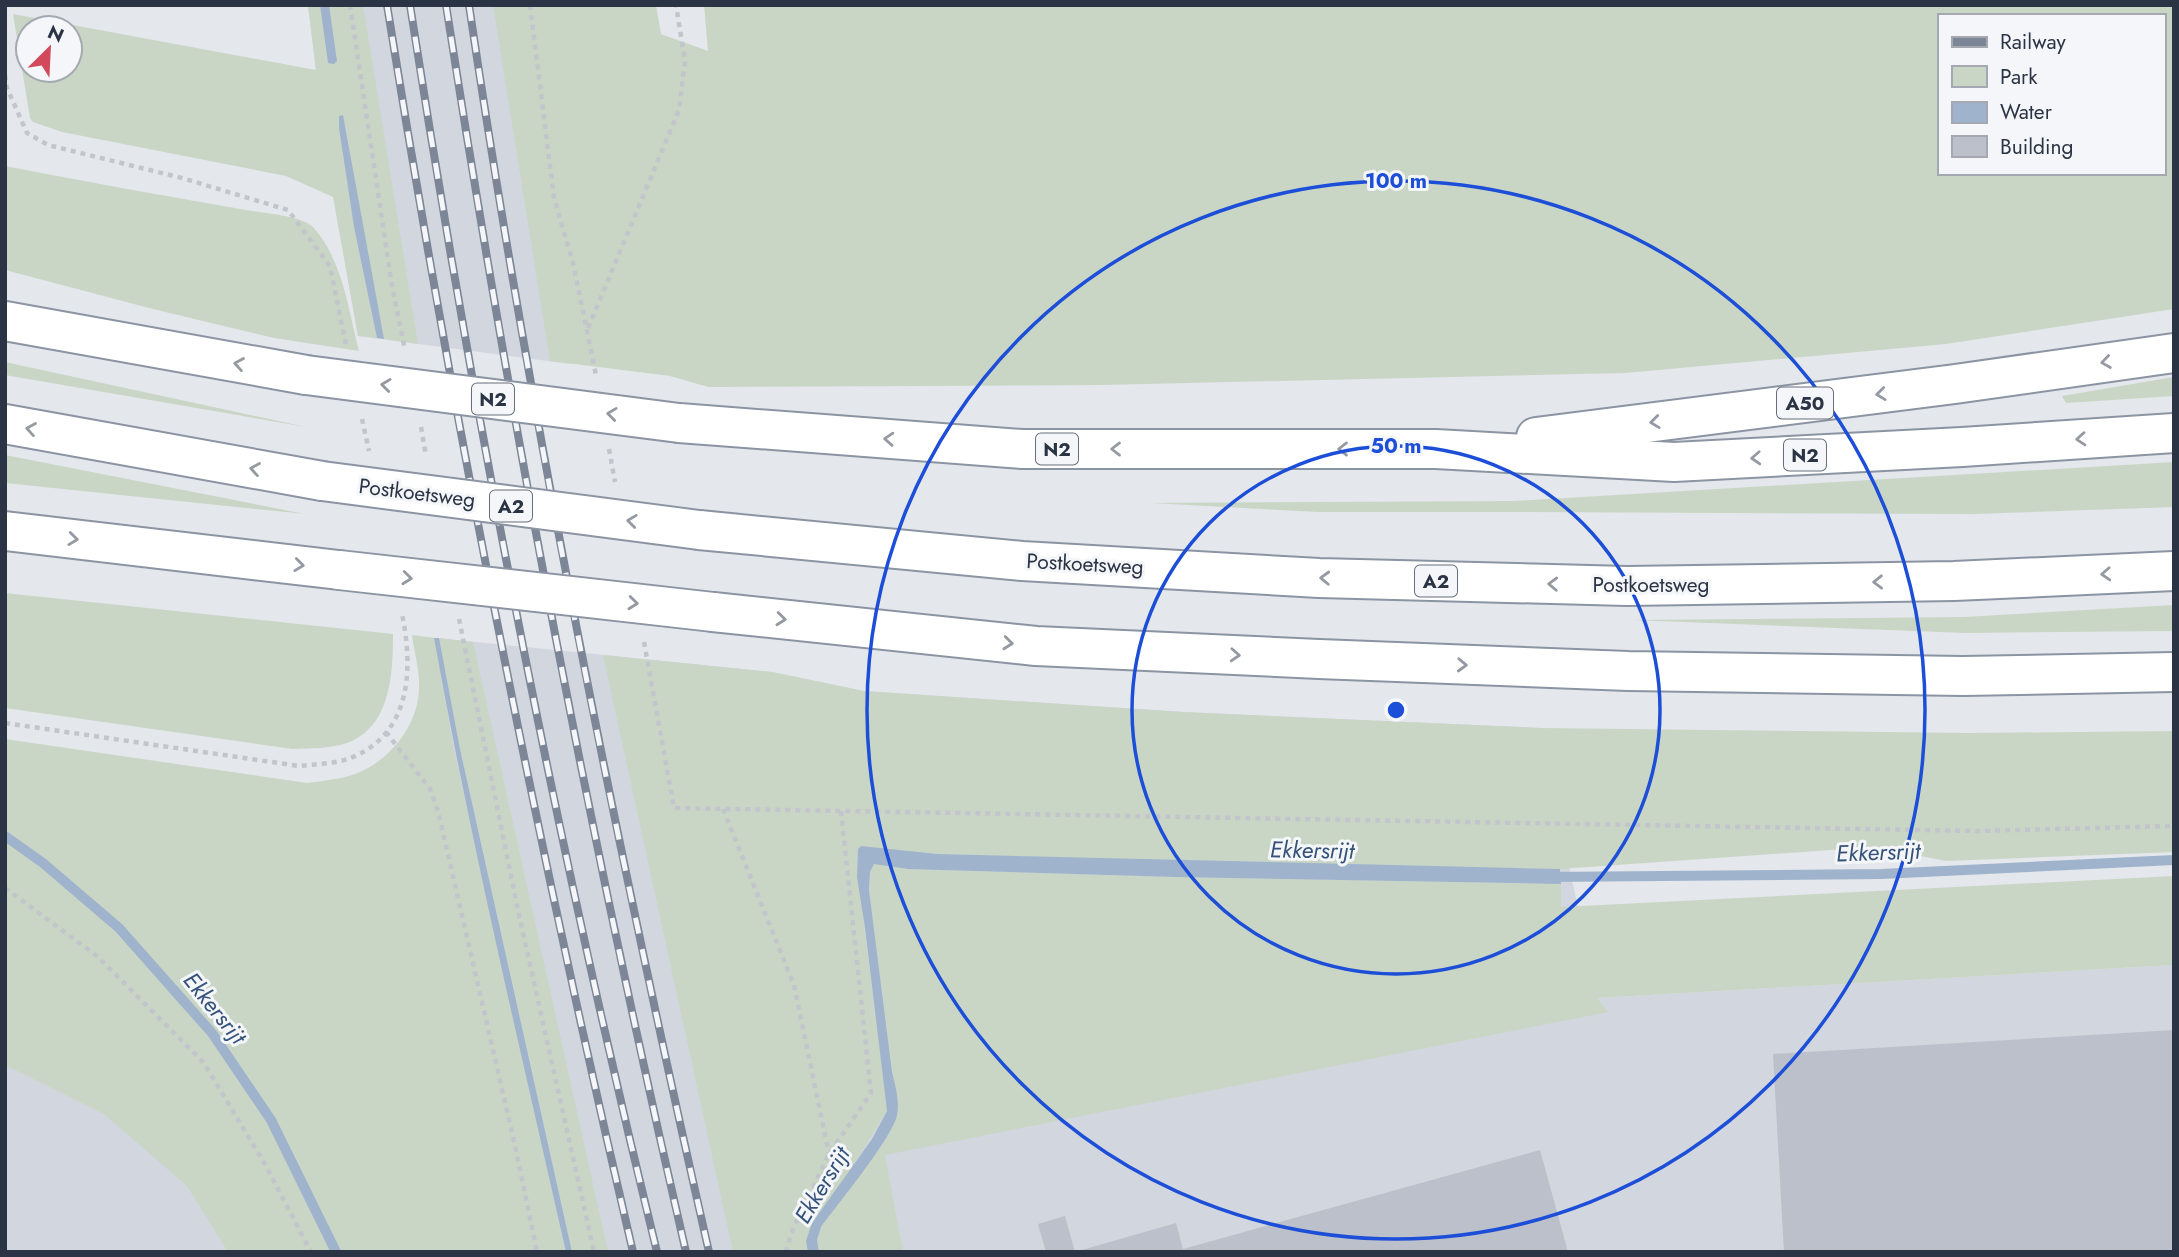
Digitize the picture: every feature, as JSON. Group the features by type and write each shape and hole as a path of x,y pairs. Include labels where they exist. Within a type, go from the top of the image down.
{"highway":[{"name":"N2","path":"5,321 306,375 680,423 1022,449 1436,449 1674,462 2174,433"},
{"name":"A50","path":"1436,449 1955,384 2174,353"},
{"name":"Postkoetsweg","path":"5,424 322,481 699,530 1022,561 1373,579 1627,586 1954,581 2174,571"},
{"path":"5,531 1036,646 1628,671 1963,677 2174,672"}],"path":[{"path":"350,5 392,286 406,353"},
{"path":"587,329 679,110 685,61 676,5"},
{"path":"419,420 427,460"},
{"path":"457,608 519,915 594,1252"},
{"path":"386,732 430,789 438,811 537,1252"},
{"path":"829,1154 794,985 723,809 1978,831 2174,826"},
{"path":"786,1252 791,1234 829,1154 871,1093 841,811"},
{"path":"5,888 97,956 204,1063 266,1166 311,1252"}],"shaded area":[{"path":"308,5 522,5 571,364 358,336 326,154"},
{"path":"416,636 772,672 864,691 1183,712 1540,728 1597,998 2174,965 2174,1252 555,1252"},
{"path":"5,1048 210,1166 269,1252 5,1252"}],"green space":[{"path":"308,5 320,5 328,62 337,61 329,5 363,5 418,344 384,339 346,128 339,128 354,227 377,338 358,336 333,197 286,176 62,132 33,122 24,84 84,84 84,27 316,70"},
{"path":"493,5 656,5 661,34 708,51 704,5 2174,5 2174,309 1946,344 1625,373 1102,385 708,387 670,376 550,361"},
{"path":"5,166 285,216 308,224 323,240 338,270 359,351 274,338 5,270"},
{"path":"5,362 306,427 5,375"},
{"path":"2174,377 2174,396 2066,403 2062,396"},
{"path":"5,455 305,514 5,483"},
{"path":"2174,462 2174,507 1974,514 1318,512 1151,503 1515,501"},
{"path":"5,593 393,634 392,665 386,697 373,725 362,735 347,743 333,746 292,749 5,708"},
{"path":"2174,605 2174,631 1965,633 1632,620 1964,617"},
{"path":"412,635 434,638 454,750 566,1252 228,1252 187,1186 104,1114 5,1065 5,739 307,783 344,777 377,763 389,753 408,728 418,698 419,683"},
{"path":"439,638 473,642 608,1252 572,1252 460,749"},
{"path":"603,655 772,672 864,691 1183,712 1541,728 1969,733 2174,731 2174,852 1946,861 1874,847 1560,869 859,852 857,868 887,1111 806,1241 808,1252 733,1252"},
{"path":"881,863 908,869 1561,884 1561,907 2174,876 2174,965 1597,998 1608,1012 885,1155 903,1252 819,1252 817,1240 821,1227 892,1127 898,1100 892,1072 869,890 871,867"}],"water":[{"path":"320,5 329,5 337,61 334,64 328,63"},
{"path":"343,115 384,339 377,338 354,227 339,128 339,116"},
{"path":"434,638 439,638 460,749 572,1252 566,1252 514,1022"},
{"path":"861,846 937,854 1560,869 1561,884 1175,877 908,869 874,864 870,872 869,890 898,1110 886,1139 821,1227 817,1240 819,1252 808,1252 806,1241 812,1223 872,1139 887,1111 857,877 858,849"}],"building":[{"path":"2174,1030 2174,1252 1784,1252 1773,1054"},
{"path":"1540,1150 1568,1252 1075,1252 1176,1223 1183,1249"},
{"path":"1065,1216 1075,1252 1046,1252 1038,1224"}],"waterway":[{"name":"Ekkersrijt","path":"5,836 43,863 119,928 212,1033 271,1120 336,1252"},
{"name":"Ekkersrijt","path":"1546,877 1881,874 2174,860"}],"railway":[{"path":"387,5 440,319 499,631 563,942 633,1252"},
{"path":"410,5 462,318 520,631 585,943 657,1252"},
{"path":"446,5 497,319 554,631 617,942 686,1252"},
{"path":"469,5 519,319 577,631 709,1252"}]}
